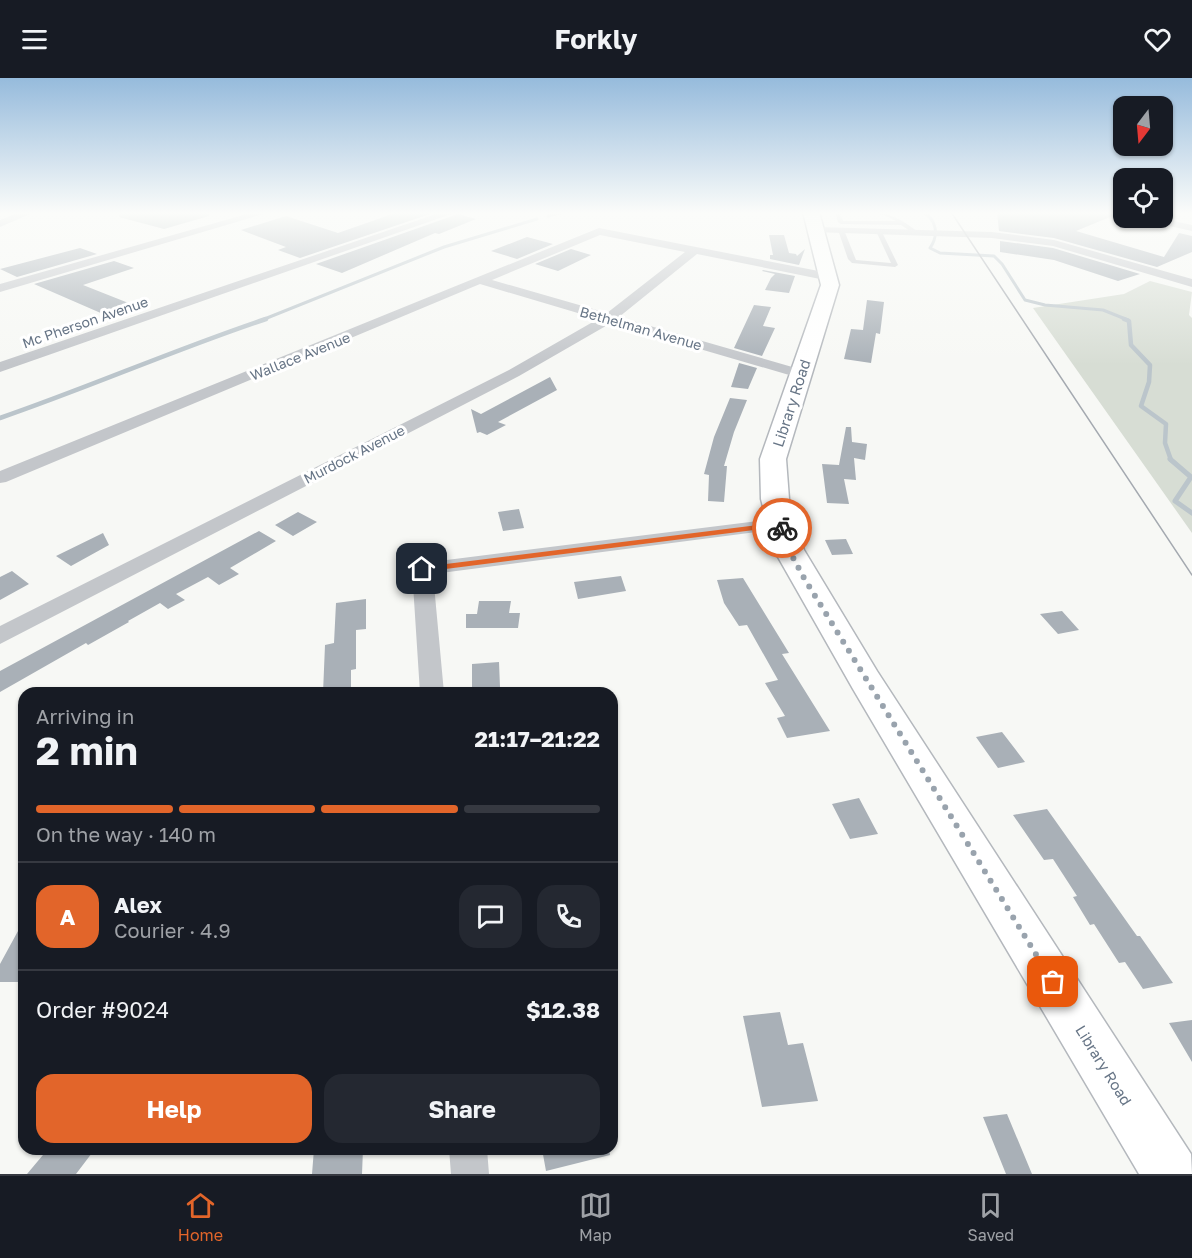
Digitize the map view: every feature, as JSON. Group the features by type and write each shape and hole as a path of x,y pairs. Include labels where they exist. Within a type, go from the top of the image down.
{"main road":[{"name":"Library Road","path":"830,263 828,294 773,459 775,499 789,550 859,670 1171,1174"}],"street":[{"path":"0,288 87,263"},
{"name":"Mc Pherson Avenue","path":"0,367 303,263"},
{"name":"Wallace Avenue","path":"0,478 524,263"},
{"name":"Murdock Avenue","path":"0,636 514,373 608,319 678,263"},
{"path":"760,263 830,277"},
{"path":"1124,263 1192,283"},
{"name":"Bethelman Avenue","path":"482,281 801,374"},
{"path":"432,687 422,569 781,524"},
{"path":"468,1155 470,1174"}],"lane":[{"path":"870,263 895,265 894,263"}],"shaded area":[{"path":"1150,281 1192,292 1189,315 1192,318 1192,533 1033,308 1124,294"}],"building":[{"path":"22,263 65,263 17,277 0,269"},
{"path":"107,263 120,263 134,268 83,285 131,304 103,314 34,284"},
{"path":"318,263 365,263 342,273 316,264"},
{"path":"537,263 574,263 558,271 535,264"},
{"path":"1064,263 1104,263 1140,274 1118,281"},
{"path":"1143,263 1166,263 1157,267"},
{"path":"763,270 795,276 789,293 765,290 775,274"},
{"path":"867,300 884,302 880,334 876,333 871,363 844,359 851,329 863,330"},
{"path":"754,305 771,307 763,326 775,328 762,356 734,348"},
{"path":"739,363 757,368 748,389 731,387"},
{"path":"550,377 557,390 498,422 506,425 487,435 477,433 471,409 481,414"},
{"path":"730,398 747,400 724,466 727,466 724,502 708,501 709,475 704,474 714,437"},
{"path":"846,427 851,427 852,442 867,444 865,460 854,458 856,480 844,479 849,504 827,503 822,464 839,465"},
{"path":"519,509 524,528 503,531 498,512"},
{"path":"298,512 317,522 293,536 275,525"},
{"path":"259,531 276,541 230,568 239,574 219,585 208,577 176,594 185,600 168,609 160,603 0,692 0,671"},
{"path":"103,533 109,545 71,566 56,556"},
{"path":"846,539 853,554 832,555 825,540"},
{"path":"12,571 29,584 0,600 0,577"},
{"path":"621,576 626,591 578,599 574,582"},
{"path":"743,578 789,653 782,654 830,731 787,738 777,718 785,716 765,683 778,680 747,625 739,626 724,603 717,580"},
{"path":"366,599 366,629 356,630 356,669 351,670 351,687 323,687 325,645 334,643 336,603"},
{"path":"479,601 511,601 509,613 520,613 518,628 466,628 466,614 477,614"},
{"path":"1062,611 1079,630 1058,634 1040,614"},
{"path":"499,662 500,687 472,687 472,664"},
{"path":"1002,732 1025,762 998,768 976,737"},
{"path":"859,798 878,834 850,839 832,804"},
{"path":"1047,809 1173,983 1143,989 1125,962 1119,963 1094,924 1090,925 1073,897 1077,896 1053,859 1044,860 1013,815"},
{"path":"18,931 18,982 0,982 0,964"},
{"path":"780,1012 788,1045 803,1043 818,1101 762,1107 743,1016"},
{"path":"1192,1020 1192,1062 1169,1023"},
{"path":"1007,1114 1032,1174 1006,1174 983,1117"},
{"path":"43,1155 90,1155 76,1174 27,1174"},
{"path":"314,1155 363,1155 362,1174 312,1174"},
{"path":"543,1155 610,1155 546,1171"}],"waterway":[{"path":"262,320 404,263"},
{"path":"1001,263 1025,300 1045,305 1103,310 1128,320"},
{"path":"0,418 266,319"},
{"path":"1124,319 1129,321 1131,345 1150,365 1149,382 1141,406 1166,424 1165,443 1171,460"},
{"path":"1171,460 1191,477 1175,501 1192,513"}],"tram line":[{"path":"985,263 1192,575"}],"way so far":[{"path":"782,528 789,550 804,578 1053,982"}],"route":[{"path":"422,569 781,524 782,528"}]}
